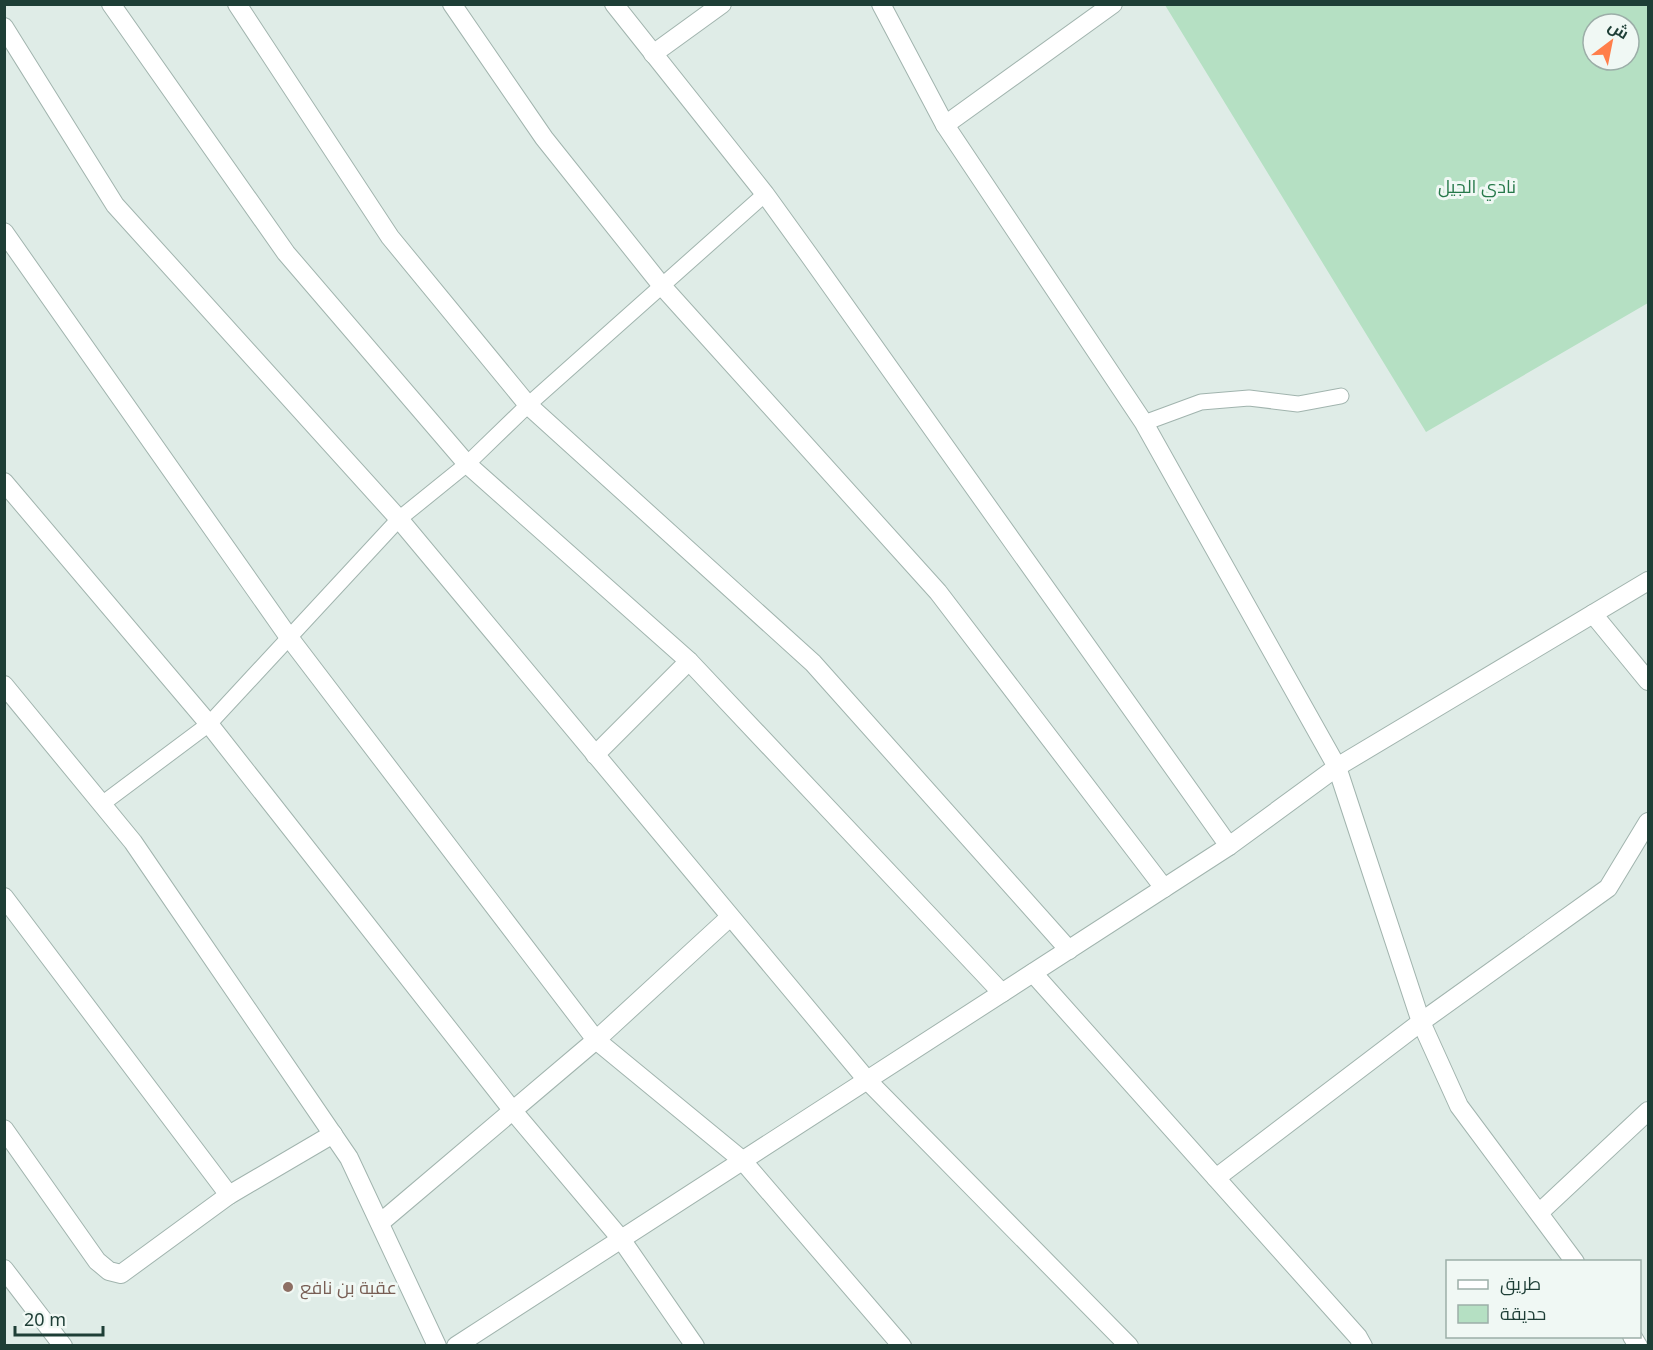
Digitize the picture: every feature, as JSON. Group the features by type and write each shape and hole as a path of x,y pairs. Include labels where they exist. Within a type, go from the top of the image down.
{"street":[{"path":"111,4 286,253 467,464 689,661 1002,993"},
{"path":"237,4 390,237 528,405 813,663 1069,950"},
{"path":"452,4 544,138 662,286 938,592 1164,888"},
{"path":"614,4 765,194 1229,846"},
{"path":"653,54 722,4"},
{"path":"881,4 945,125 1144,423 1337,767 1421,1022 1459,1106 1574,1260"},
{"path":"945,125 1113,4"},
{"path":"4,27 115,205 399,519 867,1080 1129,1346"},
{"path":"4,232 288,636 596,1040 742,1160 902,1346"},
{"path":"4,482 209,724 513,1110 621,1239 695,1346"},
{"path":"456,1346 1229,846 1337,767 1648,581"},
{"path":"1593,614 1648,681"},
{"path":"595,754 689,661"},
{"path":"4,685 133,842 349,1158 437,1346"},
{"path":"1216,1178 1421,1022 1608,888 1648,822"},
{"path":"4,897 229,1195"},
{"path":"380,1223 596,1040 730,917"},
{"path":"1033,973 1358,1337 1363,1346"},
{"path":"1539,1213 1648,1111"},
{"path":"4,1129 97,1261 109,1270 121,1274 229,1195 333,1134"},
{"path":"4,1269 63,1346"}],"lane":[{"path":"102,804 209,724 288,636 399,519 467,464 528,405 765,194"},
{"path":"1144,423 1201,402 1249,398 1298,404 1341,396"}],"green space":[{"name":"نادي الجيل","path":"1165,5 1648,5 1648,303 1426,432"}],"place":[{"name":"عقبة بن نافع","path":"288,1287"}]}
